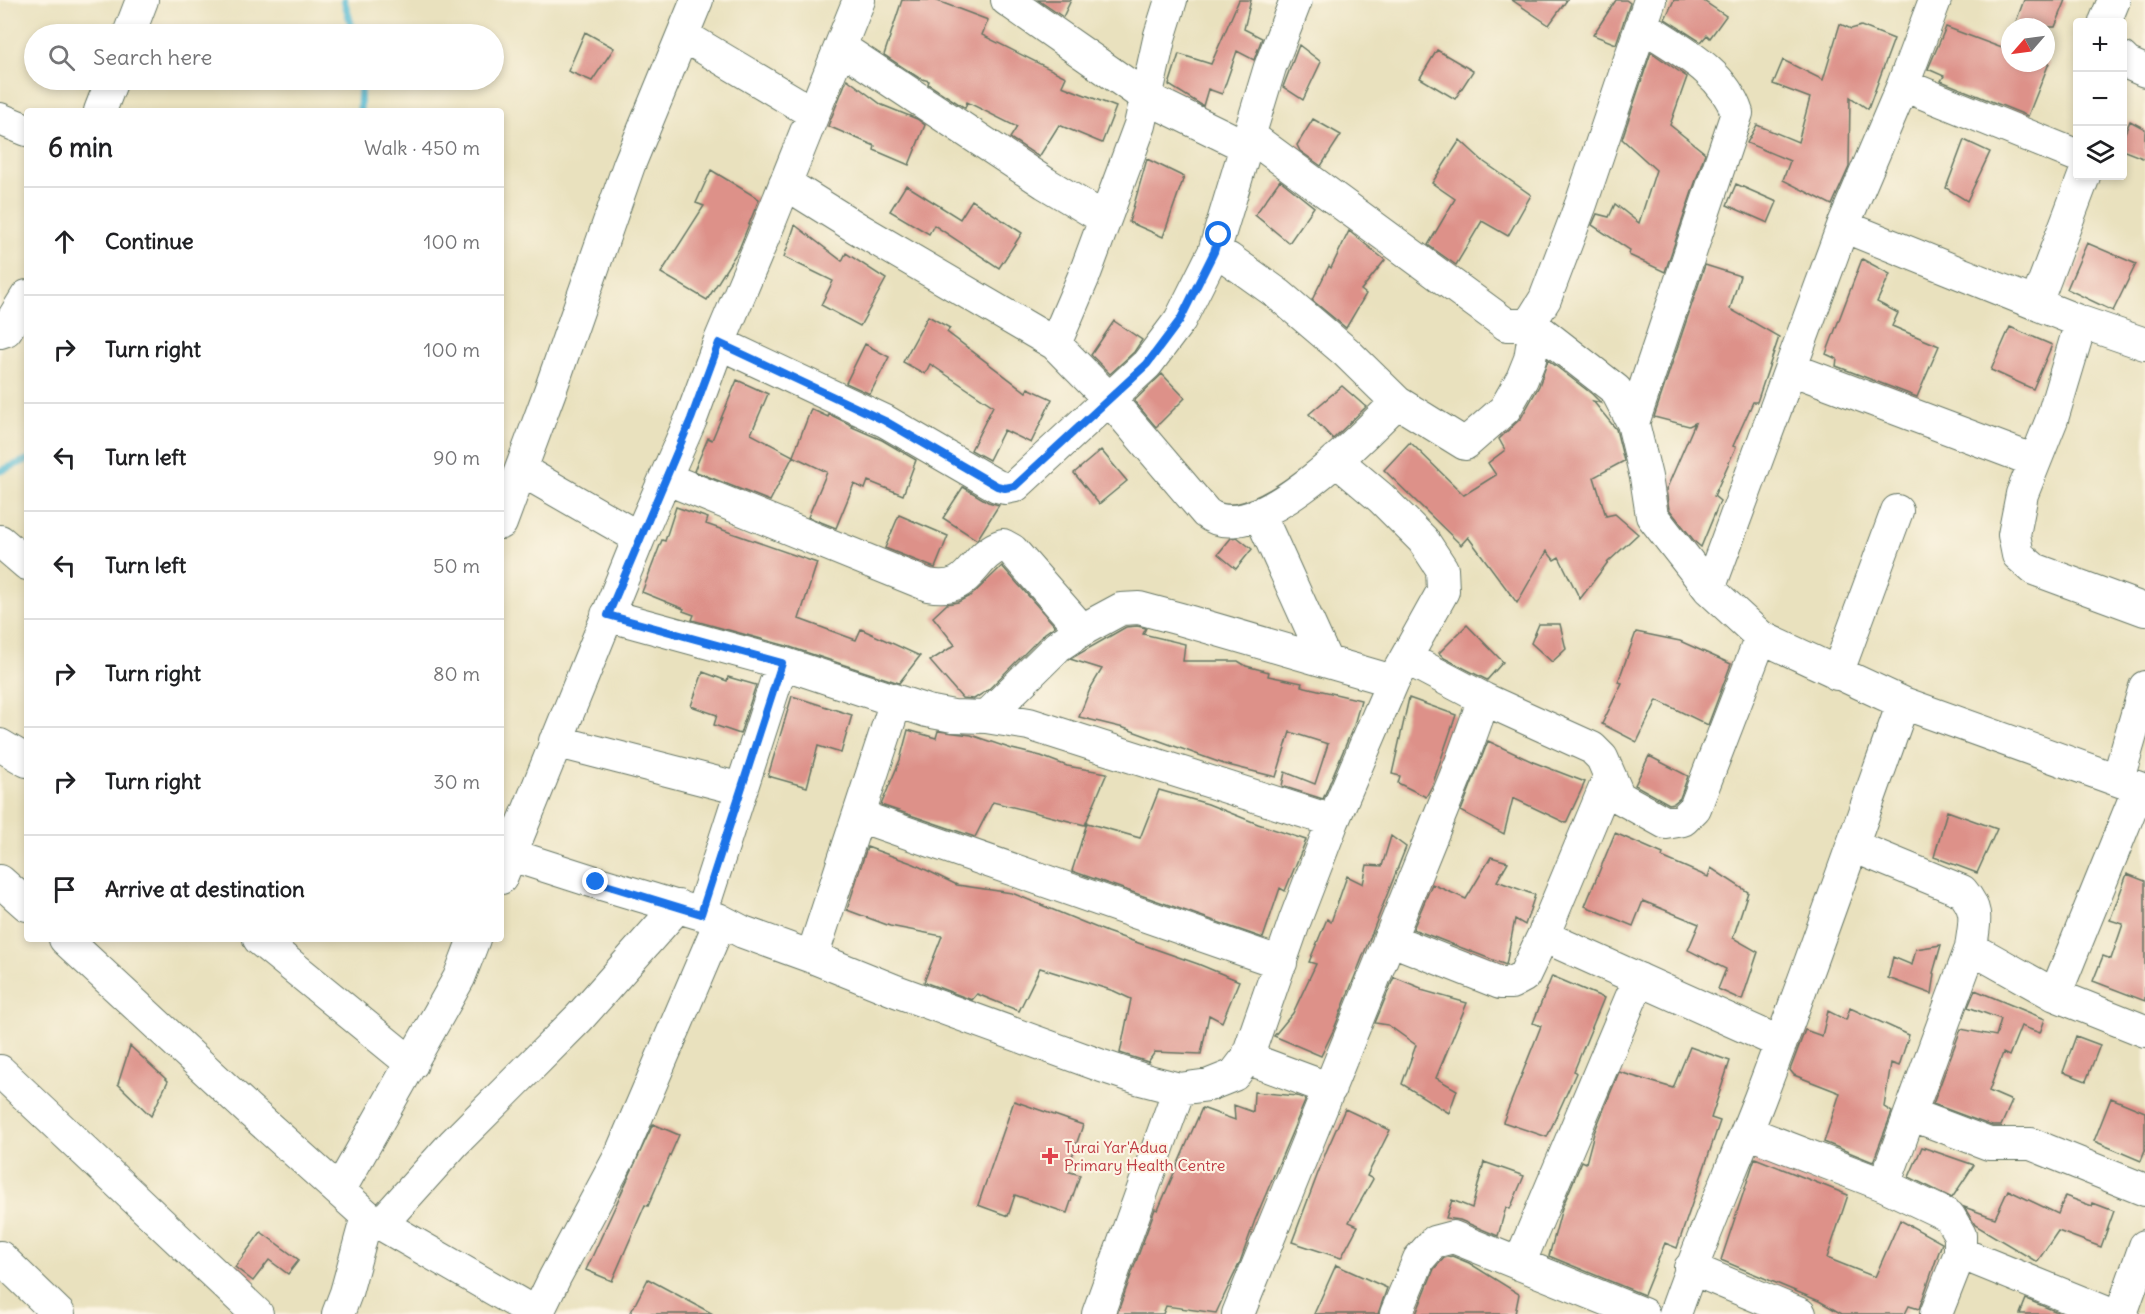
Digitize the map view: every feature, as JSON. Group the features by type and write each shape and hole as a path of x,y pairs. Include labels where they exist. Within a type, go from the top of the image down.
{"street":[{"path":"133,24 142,0"},
{"path":"504,515 629,165 697,0"},
{"path":"1055,344 1084,276 1140,125 1160,35 1171,0"},
{"path":"719,343 885,421 997,486 1005,488 1015,486 1147,364 1180,320 1214,252 1270,67 1296,0"},
{"path":"1709,589 1843,226 1903,85 1935,0"},
{"path":"2107,18 2114,0"},
{"path":"1011,1 1147,98 1248,141 1508,325 1530,323"},
{"path":"851,3 840,47 719,343 691,419 639,538 506,866 596,882 699,913 896,991 1102,1066 1179,1089 1209,1085 1234,1075 1247,1058 1295,920 1333,821 1400,669 1443,591 1442,569 1423,540 1381,498 1336,460"},
{"path":"1214,252 1229,259 1278,294 1346,352 1397,402 1465,444 1505,409 1522,379 1530,359 1533,340 1530,323 1545,299 1581,204 1646,13 1713,74 1733,99 1737,113 1633,423"},
{"path":"684,36 813,113"},
{"path":"840,47 1045,183 1105,219"},
{"path":"1903,85 2073,154"},
{"path":"101,108 108,90"},
{"path":"0,119 24,129"},
{"path":"2036,303 2083,180"},
{"path":"785,183 1055,344 1109,399 1206,513 1215,520 1226,522 1258,513 1290,497 1336,460 1397,402"},
{"path":"1843,226 2081,322 2145,344"},
{"path":"0,332 6,330 24,301"},
{"path":"2081,322 2052,419 2022,495 2014,535 2018,555 2034,569 2145,610"},
{"path":"1530,323 1616,390 1633,423 1653,516 1709,589 1761,637 1903,703 2134,786"},
{"path":"1791,369 2035,460"},
{"path":"521,470 639,538"},
{"path":"665,478 928,585 945,588 960,582 993,548 1003,545 1012,549 1082,630"},
{"path":"1837,674 1897,511"},
{"path":"1258,513 1326,661"},
{"path":"0,541 24,561"},
{"path":"986,717 1058,646 1121,609 1139,608 1326,661 1400,669 1484,699 1592,748 1602,758 1619,797 1666,823 1683,820 1695,808 1761,637"},
{"path":"608,615 782,663 927,711 1029,724 1333,821"},
{"path":"338,1314 374,1220 579,1018 699,913 782,663"},
{"path":"2055,995 2134,786 2145,687"},
{"path":"1238,1314 1461,763 1484,699"},
{"path":"812,957 896,701"},
{"path":"1675,1314 1690,1268 1747,1132 1853,846 1903,703"},
{"path":"555,741 741,789"},
{"path":"0,745 24,759"},
{"path":"1389,939 1500,983 1511,983 1524,976 1610,778"},
{"path":"859,816 1281,963"},
{"path":"1853,846 1962,891 1970,900 1975,913 1971,948 1884,1185"},
{"path":"0,881 24,902"},
{"path":"68,942 339,1191 374,1220 537,1314 620,1156 714,936 699,913"},
{"path":"1543,936 1780,1043"},
{"path":"263,942 412,1064"},
{"path":"339,1191 459,978 473,942"},
{"path":"1971,948 2055,995 2145,1031"},
{"path":"1519,1264 1639,979"},
{"path":"1247,1058 1330,1089"},
{"path":"0,1071 258,1314"},
{"path":"1098,1314 1179,1089"},
{"path":"1910,1114 1989,1144 2031,1144 2145,1190"},
{"path":"1747,1132 1884,1185 1949,1216 1960,1235 1960,1252 1936,1314"},
{"path":"1396,1314 1419,1259 1434,1242 1453,1237 1643,1314"},
{"path":"2121,1314 2145,1246"},
{"path":"1960,1252 2110,1314"},
{"path":"0,1257 59,1314"},
{"path":"1690,1268 1800,1314"}],"building":[{"path":"902,0 935,0 988,20 982,35 1066,77 1062,86 1116,107 1102,143 1059,125 1039,157 1010,138 1017,127 967,102 965,108 928,84 929,81 919,78 884,55"},
{"path":"1038,0 1071,0 1063,17"},
{"path":"1239,0 1251,0 1244,29 1262,38 1254,60 1237,51 1222,94 1208,89 1203,106 1169,85 1179,54 1211,64"},
{"path":"1512,0 1567,0 1549,25"},
{"path":"1616,0 1626,0 1630,3 1616,44 1593,35"},
{"path":"1674,0 1702,0 1726,16 1710,38 1707,35 1701,42 1665,19"},
{"path":"2024,0 2066,0 2055,27 2055,18 2017,18"},
{"path":"1840,24 1851,29 1861,26 1894,39 1868,109 1850,97 1849,167 1832,205 1783,180 1790,161 1747,143 1757,125 1798,142 1810,98 1773,84 1783,60 1823,80"},
{"path":"1946,27 2001,48 2001,72 2045,72 2028,116 1941,81 1944,76 1928,69"},
{"path":"585,32 614,48 592,81 568,71"},
{"path":"1299,45 1321,62 1303,100 1283,87"},
{"path":"1437,50 1473,71 1455,99 1420,78"},
{"path":"1651,52 1687,77 1670,125 1705,153 1665,272 1629,255 1630,250 1592,225 1597,214 1609,217 1615,204 1639,223 1656,170 1622,139"},
{"path":"847,79 882,105 917,119 925,125 909,165 874,150 875,146 828,126"},
{"path":"1313,119 1341,135 1321,166 1300,151 1297,145"},
{"path":"2130,121 2145,129 2145,159 2127,152 2127,128"},
{"path":"1460,140 1484,162 1531,195 1508,236 1482,221 1456,265 1428,245 1455,199 1432,183"},
{"path":"1964,140 1990,152 1967,201 1946,188"},
{"path":"1147,159 1184,177 1163,237 1129,222"},
{"path":"711,170 759,199 739,249 707,300 661,273 704,206 696,203"},
{"path":"1280,180 1314,207 1289,243 1255,215"},
{"path":"1736,184 1777,202 1768,223 1727,205"},
{"path":"906,185 960,219 972,200 1022,233 999,268 934,225 929,234 890,211"},
{"path":"795,225 842,261 846,253 886,279 860,326 821,305 833,281 784,257"},
{"path":"1349,231 1385,260 1361,290 1366,294 1346,328 1312,300"},
{"path":"2087,243 2136,264 2113,311 2067,289"},
{"path":"1862,259 1890,274 1877,302 1898,313 1892,326 1939,346 1917,397 1836,366 1837,359 1826,354"},
{"path":"1705,265 1740,276 1730,309 1779,337 1757,402 1753,402 1714,496 1720,501 1701,547 1669,509 1666,490 1695,423 1689,426 1654,417"},
{"path":"928,316 950,328 947,332 1026,392 1028,388 1052,399 1031,443 1004,430 989,460 971,450 993,406 930,364 925,374 903,362"},
{"path":"1114,321 1142,340 1134,352 1110,374 1091,355"},
{"path":"2010,327 2052,345 2033,389 1991,370"},
{"path":"865,344 889,357 870,394 846,383"},
{"path":"1548,360 1601,403 1593,401 1616,429 1624,461 1594,477 1606,516 1615,514 1638,534 1608,562 1580,599 1559,557 1554,560 1547,551 1517,603 1468,537 1461,545 1384,470 1410,442 1464,495 1496,475 1488,463 1505,450 1499,439 1521,418 1539,386"},
{"path":"1162,374 1185,398 1156,427 1134,401"},
{"path":"737,380 768,394 751,434 793,456 770,501 694,471 708,438 712,440"},
{"path":"1342,386 1366,407 1333,439 1309,414"},
{"path":"811,409 828,417 829,414 916,460 903,495 868,481 865,489 854,484 836,528 808,517 827,472 793,456"},
{"path":"1101,450 1127,481 1099,504 1074,473"},
{"path":"963,487 988,502 999,505 977,540 943,518"},
{"path":"676,507 708,518 706,524 817,563 799,619 856,640 861,629 920,656 899,683 787,646 692,620 694,615 683,611 684,609 642,592 662,540 665,541"},
{"path":"899,515 948,536 935,568 885,548"},
{"path":"1237,537 1252,549 1236,569 1218,554 1231,538"},
{"path":"1002,566 1055,626 1045,633 988,690 974,699 962,698 930,661 955,645 933,617 947,604 958,602 972,595"},
{"path":"1539,624 1560,624 1566,649 1552,662 1531,643"},
{"path":"1467,625 1503,662 1487,680 1444,658 1439,653"},
{"path":"1126,627 1146,628 1143,634 1185,644 1183,661 1238,661 1246,666 1269,672 1268,676 1361,700 1354,725 1323,799 1282,786 1285,772 1315,784 1328,744 1290,732 1276,777 1224,764 1124,728 1079,717 1090,689 1102,669 1070,659"},
{"path":"1636,632 1680,641 1731,664 1708,725 1657,700 1637,742 1602,724 1622,683 1618,682"},
{"path":"703,672 727,681 728,677 756,685 740,734 714,725 717,715 691,706"},
{"path":"792,696 852,715 841,753 818,746 807,787 768,776"},
{"path":"1409,698 1456,715 1432,786 1426,797 1398,783 1400,776 1392,774"},
{"path":"908,730 936,738 938,731 971,735 1067,766 1107,773 1085,825 993,802 975,837 881,805 900,760"},
{"path":"1488,741 1533,762 1585,782 1566,823 1513,798 1504,834 1461,811"},
{"path":"1649,756 1688,776 1680,798 1674,803 1669,804 1635,785"},
{"path":"1159,790 1208,804 1306,840 1285,891 1280,888 1263,938 1072,871 1087,823 1140,838"},
{"path":"1947,811 1997,829 1977,873 1934,857"},
{"path":"1615,833 1708,877 1711,868 1748,892 1733,938 1758,952 1742,1000 1718,989 1726,969 1688,950 1699,924 1643,901 1633,926 1585,906"},
{"path":"1391,836 1406,847 1334,1029 1321,1056 1274,1036 1293,1013 1316,964 1309,962 1327,919 1331,922 1347,876 1363,884 1367,865 1382,866"},
{"path":"867,847 914,864 957,885 1012,893 1107,932 1239,981 1222,1022 1209,1015 1201,1054 1155,1052 1148,1062 1120,1053 1131,999 1114,991 1040,968 1019,1011 977,994 972,1000 924,982 942,936 890,926 847,910"},
{"path":"1491,857 1508,862 1497,881 1535,895 1525,925 1515,919 1506,965 1413,929 1432,884 1466,899"},
{"path":"2127,874 2145,881 2145,1001 2093,981 2103,956 2111,959 2123,924 2110,920"},
{"path":"1941,945 1933,973 1935,974 1932,994 1888,978 1893,957 1912,965 1916,949"},
{"path":"1552,976 1604,998 1574,1071 1576,1073 1547,1137 1503,1122 1541,1026 1533,1023"},
{"path":"1394,977 1421,988 1421,990 1467,1003 1436,1078 1457,1090 1449,1113 1402,1084 1416,1045 1388,1025 1375,1023"},
{"path":"1975,990 2045,1019 2040,1033 2021,1026 2009,1056 2003,1053 1989,1091 2012,1101 2001,1126 1992,1126 1933,1104 1961,1029 1996,1036 2001,1019 1968,1007"},
{"path":"1850,1008 1909,1035 1899,1066 1891,1063 1884,1107 1892,1112 1873,1162 1824,1142 1840,1093 1794,1075 1790,1070 1805,1030 1822,1036 1828,1011 1846,1020"},
{"path":"2076,1036 2100,1045 2086,1081 2063,1072"},
{"path":"130,1046 168,1081 151,1116 118,1084"},
{"path":"1690,1047 1730,1061 1711,1118 1720,1121 1677,1248 1665,1243 1644,1295 1549,1256 1562,1208 1582,1161 1586,1163 1594,1133 1619,1072 1673,1088"},
{"path":"1254,1092 1306,1099 1255,1220 1240,1262 1216,1313 1166,1306 1163,1314 1117,1314 1155,1209 1158,1210 1202,1108 1235,1120 1234,1105 1253,1112"},
{"path":"2111,1098 2145,1112 2145,1151 2141,1161 2094,1141"},
{"path":"1014,1101 1083,1125 1067,1171 1080,1175 1067,1213 1015,1195 1008,1216 978,1205"},
{"path":"1345,1109 1390,1130 1367,1176 1373,1179 1349,1222 1358,1226 1341,1258 1292,1242"},
{"path":"653,1124 679,1135 612,1281 586,1270"},
{"path":"1922,1147 1974,1165 1952,1198 1909,1177"},
{"path":"1755,1158 1848,1195 1827,1258 1875,1277 1900,1220 1942,1243 1919,1309 1909,1306 1905,1314 1842,1314 1819,1301 1721,1260"},
{"path":"1484,1162 1524,1176 1510,1209 1506,1207 1498,1236 1460,1220 1446,1218 1452,1200 1472,1208"},
{"path":"2008,1190 2058,1214 2065,1196 2114,1211 2101,1247 2058,1231 2037,1262 1975,1225 1964,1207 1995,1218"},
{"path":"261,1232 299,1260 288,1274 269,1260 253,1281 235,1267"},
{"path":"1452,1256 1469,1263 1519,1294 1515,1314 1416,1314 1434,1269 1444,1258"},
{"path":"1336,1265 1387,1288 1378,1314 1314,1314"},
{"path":"648,1279 713,1314 630,1314"},
{"path":"2026,1299 2062,1314 2020,1314"}],"waterway":[{"path":"344,0 351,24"},
{"path":"360,108 361,90"},
{"path":"0,471 24,461"}],"place":[{"name":"Turai Yar'Adua Primary Health Centre","path":"1050,1156"}],"route":[{"path":"596,882 701,914 782,663 608,615 691,419 719,343 885,421 997,486 1005,488 1015,486 1147,364 1180,320 1214,252 1219,235"}]}
